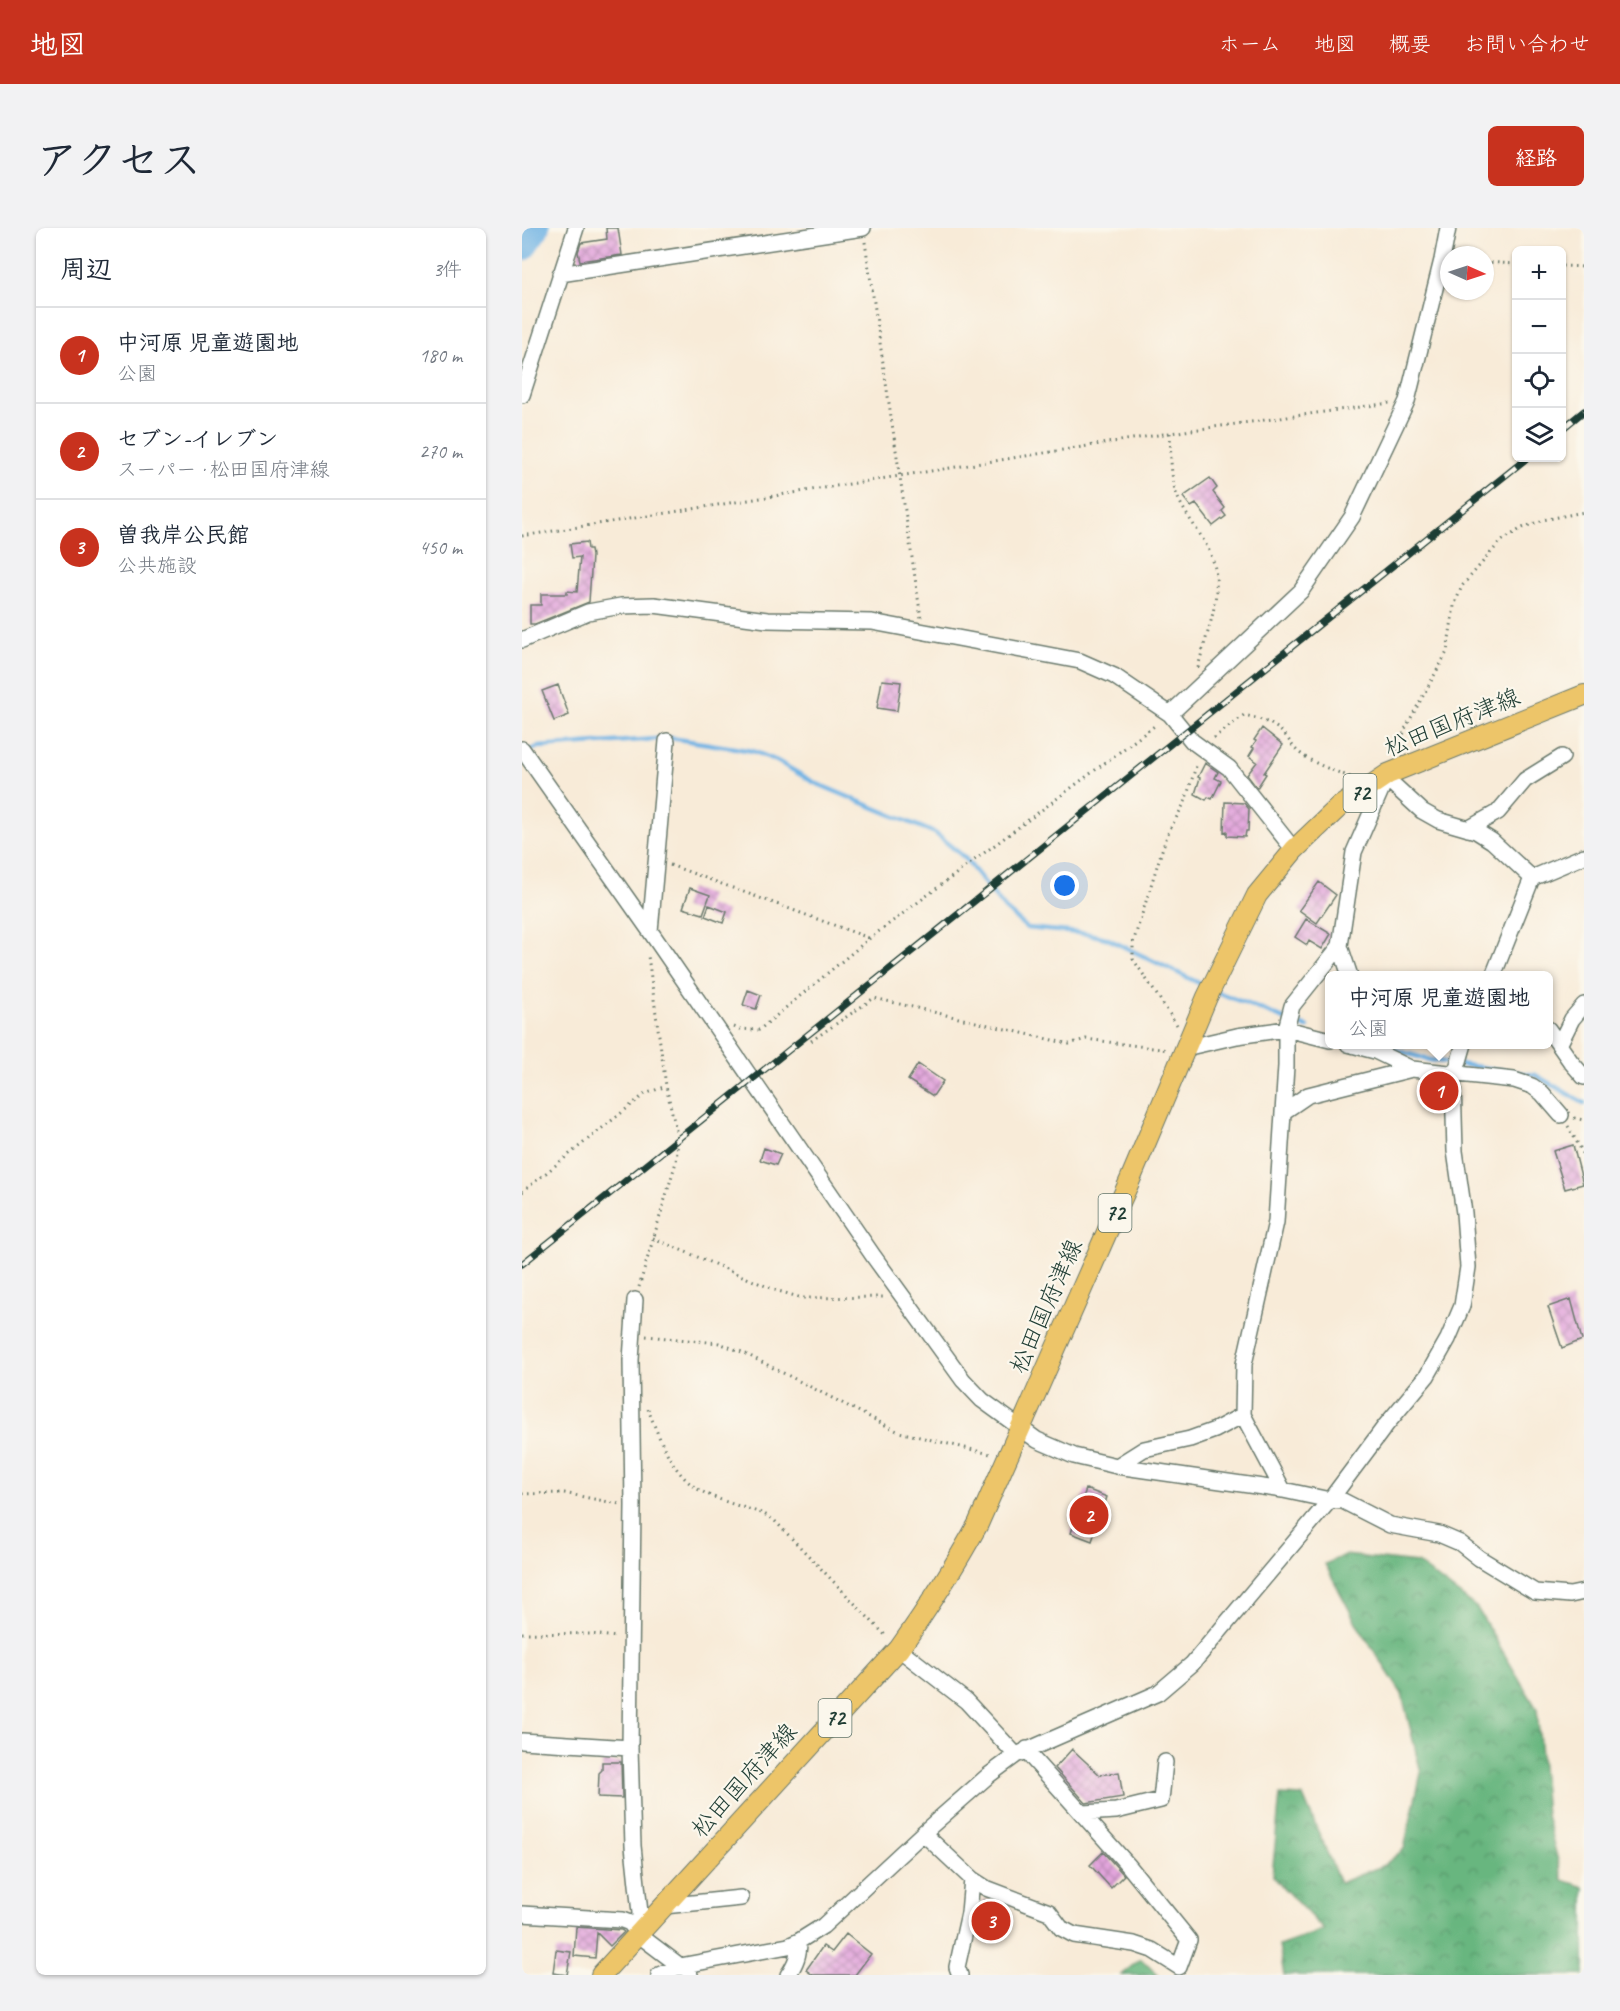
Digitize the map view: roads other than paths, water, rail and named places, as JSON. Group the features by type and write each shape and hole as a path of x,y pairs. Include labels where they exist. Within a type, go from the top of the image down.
{"main road":[{"name":"松田国府津線","path":"601,1975 899,1649 950,1575 978,1524 1186,1047 1257,895 1294,849 1339,807 1381,779 1584,695"}],"street":[{"path":"522,395 576,228"},
{"path":"560,274 863,228"},
{"path":"1170,714 1301,591 1352,517 1407,400 1448,228"},
{"path":"522,640 588,612 621,606 654,605 767,620 872,622 1080,661 1114,676 1170,714 1191,741 1229,768 1294,849"},
{"path":"650,931 667,741"},
{"path":"525,753 903,1297 963,1380 982,1400 1037,1440 1074,1456 1117,1466 1343,1501 1390,1525 1439,1534 1460,1543 1479,1558 1535,1592 1570,1595 1584,1592"},
{"path":"1468,829 1498,812 1525,780 1562,757"},
{"path":"1349,971 1340,946 1354,852 1381,779 1437,820 1476,831 1492,841 1532,878"},
{"path":"1495,971 1532,878 1584,856"},
{"path":"1283,1490 1243,1415 1244,1364 1276,1222 1287,1024 1292,1006 1340,946"},
{"path":"1560,1043 1572,1019 1584,1005"},
{"path":"1186,1047 1287,1024 1325,1038"},
{"path":"1553,1035 1584,1077"},
{"path":"1376,1049 1412,1069 1514,1080 1532,1086 1542,1093 1561,1114"},
{"path":"659,1975 788,1946 799,1941 823,1926 922,1833 989,1775 1022,1752 1124,1710 1158,1693 1192,1664 1330,1500 1386,1425 1427,1376 1448,1339 1462,1306 1468,1267 1464,1213 1455,1151 1452,1082 1461,1051"},
{"path":"1283,1112 1308,1095 1412,1069"},
{"path":"635,1300 632,1335 633,1505 630,1748 633,1846 640,1913 639,1935"},
{"path":"1117,1466 1144,1449 1190,1439 1215,1430 1243,1415"},
{"path":"899,1649 966,1701 1022,1752 1033,1759 1083,1813 1189,1940 1179,1967 1152,1950 1134,1944 1074,1935 1061,1928 1049,1912 986,1888 972,1879 922,1833"},
{"path":"522,1741 630,1748"},
{"path":"1083,1813 1116,1811 1161,1800 1165,1762"},
{"path":"960,1975 957,1967 969,1913 972,1879"},
{"path":"664,1906 741,1898"},
{"path":"522,1914 622,1920 630,1923 639,1935 685,1970"},
{"path":"788,1975 799,1954 799,1941"}],"waterway":[{"path":"522,248 536,228"},
{"path":"527,752 538,747 671,738 753,751 777,761 815,783 935,833 964,857 1005,909 1027,928 1089,934 1106,938 1207,987"},
{"path":"1215,991 1308,1027"},
{"path":"1392,1049 1430,1060 1535,1075 1584,1103"}],"railway":[{"path":"1566,426 1584,411"},
{"path":"522,1264 1522,462"}],"place":[{"name":"中河原 児童遊園地","path":"1439,1091"},
{"name":"セブン-イレブン","path":"1089,1515"},
{"name":"曽我岸公民館","path":"991,1921"}]}
